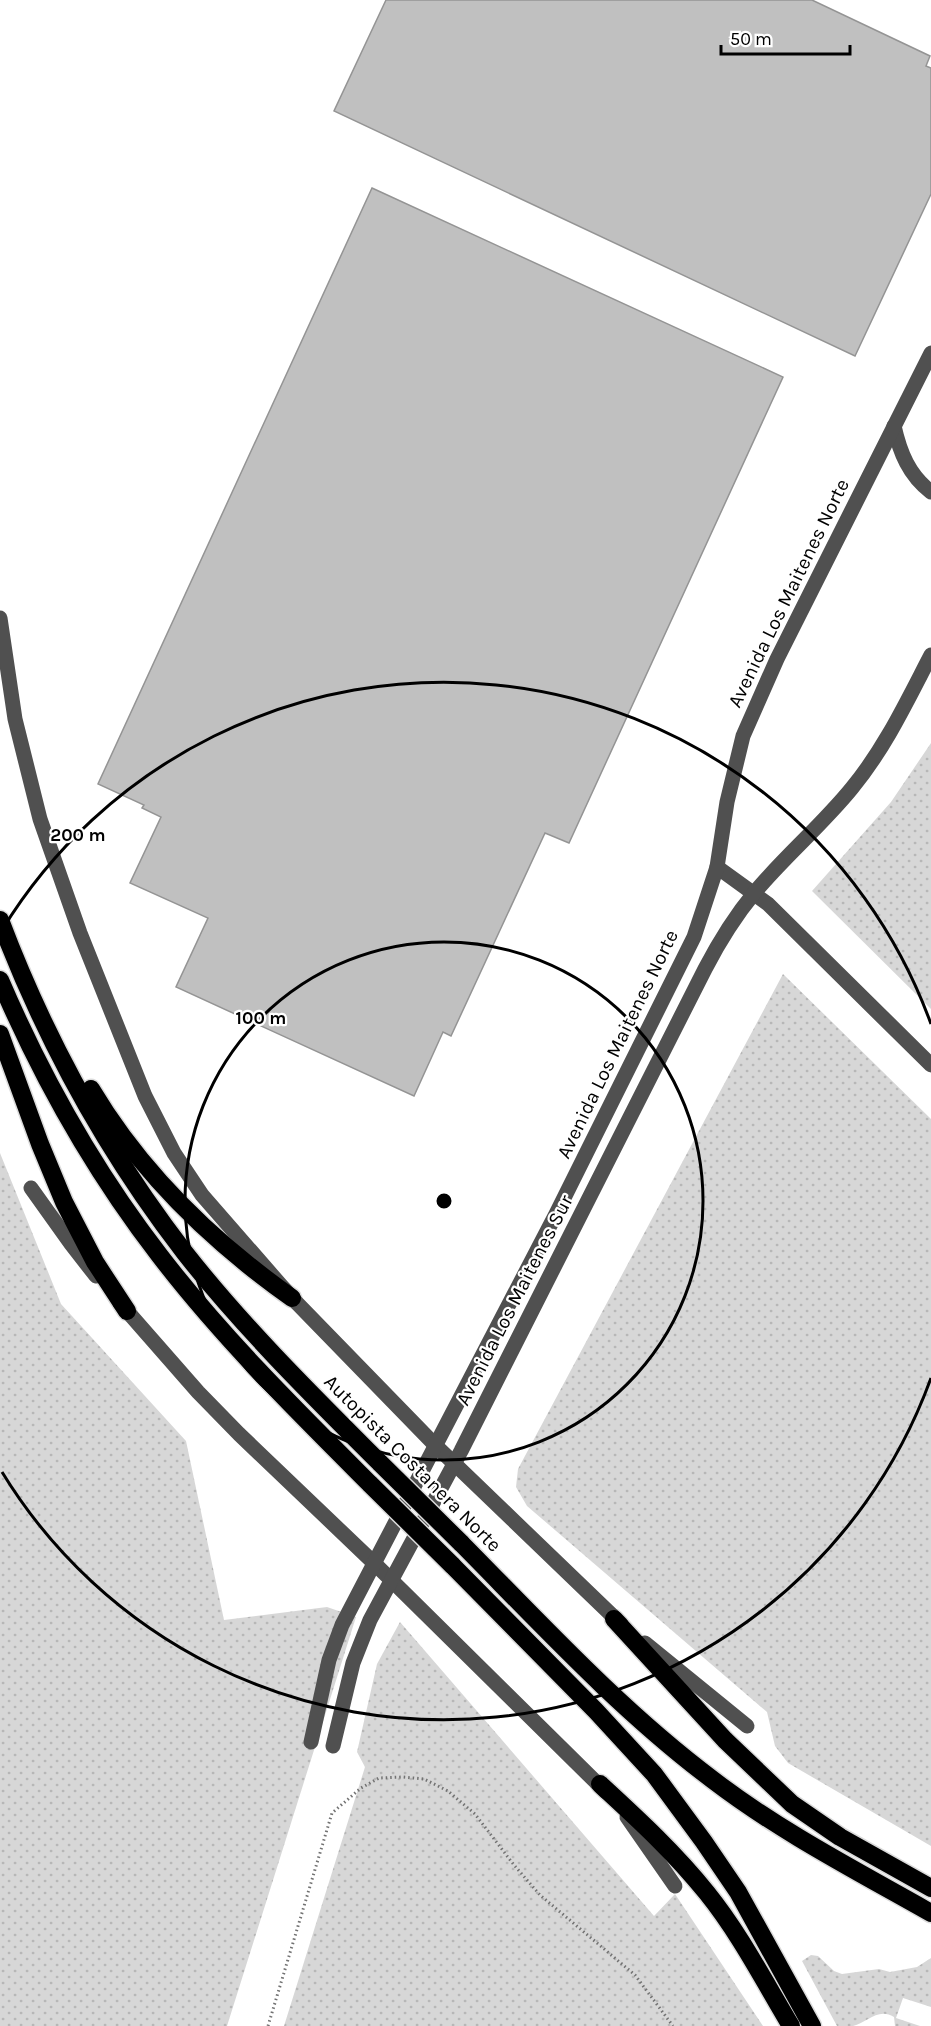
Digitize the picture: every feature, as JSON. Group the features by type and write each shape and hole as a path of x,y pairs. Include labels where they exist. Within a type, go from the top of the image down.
{"highway":[{"name":"Autopista Costanera Norte","path":"0,920 22,977 71,1077 114,1152 167,1229 221,1295 285,1367 592,1675 692,1764 739,1799 812,1846 931,1913"},
{"path":"22,977 48,1015 103,1108 161,1183 217,1239 292,1298"},
{"path":"0,980 30,1047 77,1133 122,1204 159,1255 234,1345 611,1726 654,1774 738,1892 812,2026"},
{"path":"0,1034 64,1202 95,1262 127,1311"},
{"path":"614,1618 725,1740 792,1804 840,1837 931,1888"},
{"path":"600,1784 666,1846 707,1893 742,1943 791,2026"}],"street":[{"name":"Avenida Los Maitenes Norte","path":"311,1742 336,1639 556,1214 694,937 717,867 727,802 743,736 777,659 931,353"},
{"path":"894,426 898,445 909,468 923,486 931,492"},
{"path":"0,618 15,719 40,819 80,933 145,1096 174,1153 202,1195 292,1298 454,1464 614,1618 747,1726"},
{"name":"Avenida Los Maitenes Sur","path":"333,1746 360,1642 454,1464 705,969 755,893 850,790 872,762 887,739 931,655"},
{"path":"717,867 755,893 931,1065"},
{"path":"31,1188 70,1244 198,1392 600,1784 651,1848 675,1886"},
{"path":"556,1214 576,1225"}],"path":[{"path":"268,2026 332,1813 361,1788 379,1778 403,1777 424,1779 448,1791 475,1814 540,1895 634,1975 673,2026"}],"shaded area":[{"path":"931,743 931,1009 812,891 891,802"},
{"path":"783,974 931,1119 931,1846 788,1763 775,1746 767,1712 527,1506 516,1487 518,1469"},
{"path":"0,1153 61,1304 186,1441 224,1620 327,1607 356,1617 227,2026 0,2026"},
{"path":"400,1622 654,1916 675,1894 763,2026 284,2026 365,1767 357,1752 377,1664"},
{"path":"811,1955 818,1956 834,1971 842,1974 879,1969 890,1972 917,1967 931,1958 931,2007 903,1998 896,2018 920,2026 895,2026 894,2017 883,2014 853,2026 837,2026 802,1961"}],"building":[{"path":"386,0 812,0 930,56 926,66 931,68 931,194 855,356 334,111"},
{"path":"372,188 783,377 569,843 545,833 451,1036 443,1032 414,1096 176,987 208,918 130,883 161,817 142,808 144,805 98,784"}]}
